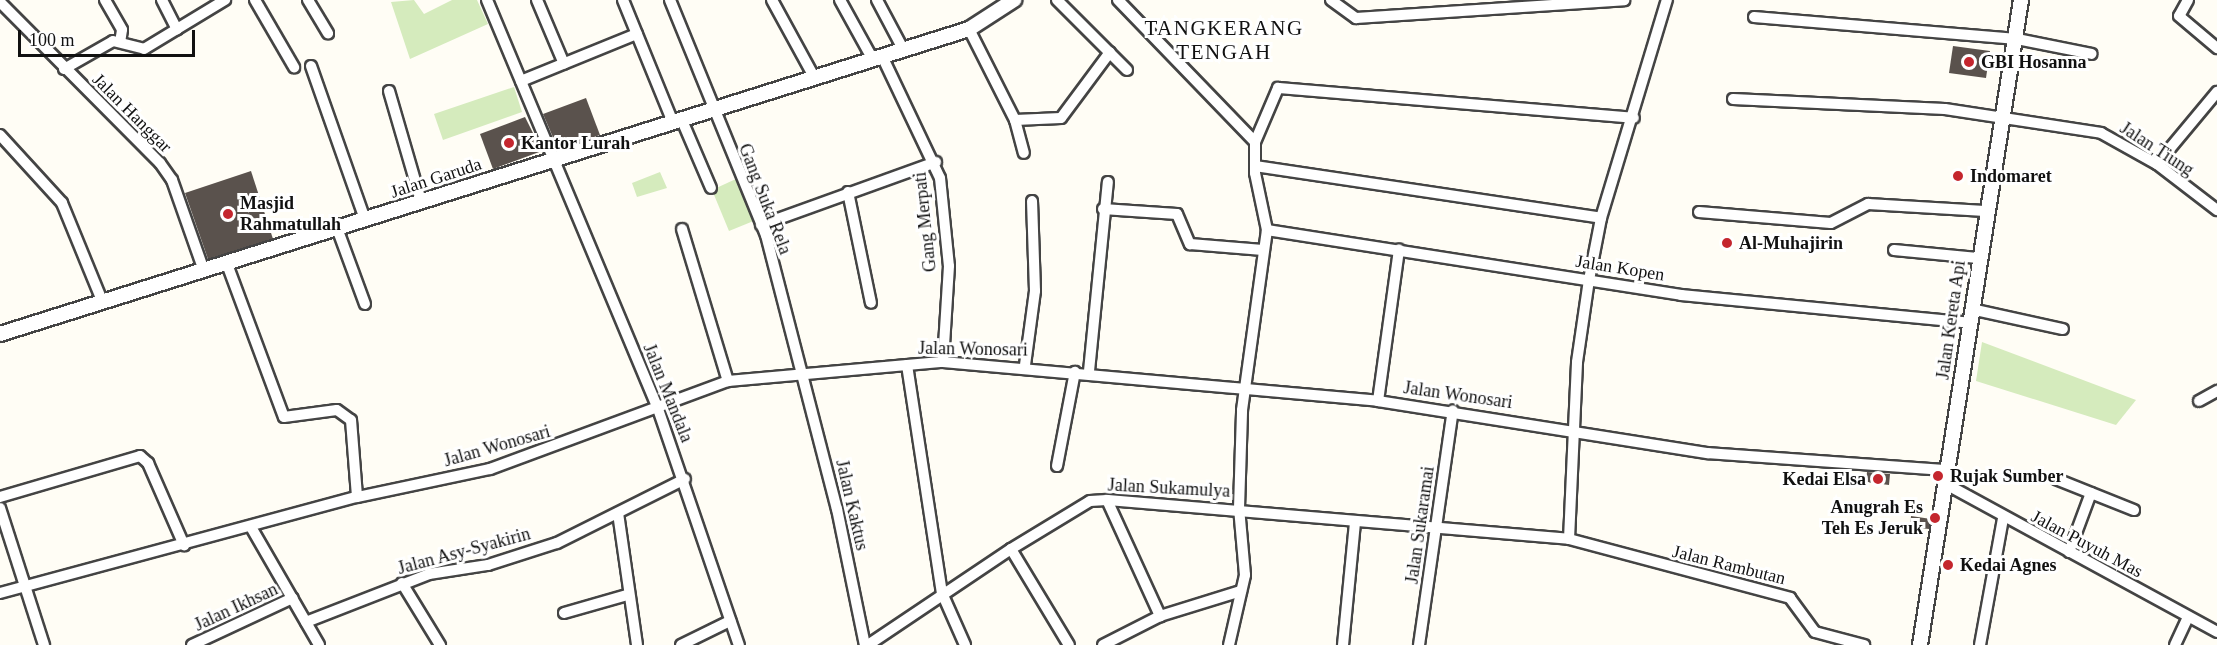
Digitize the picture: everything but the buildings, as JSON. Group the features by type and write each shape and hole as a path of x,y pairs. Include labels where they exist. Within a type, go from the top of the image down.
{"street":[{"path":"105,0 122,30 120,42"},
{"path":"162,0 177,29"},
{"path":"64,69 108,42 120,42 144,50 225,0"},
{"path":"255,0 294,67"},
{"path":"308,0 328,33"},
{"name":"Jalan Mandala","path":"487,0 550,159 657,406 685,479 730,621 740,645"},
{"path":"537,0 564,64"},
{"path":"623,0 676,119 711,188"},
{"name":"Gang Suka Rela","path":"670,0 711,107 761,225 802,373"},
{"path":"772,0 813,75"},
{"name":"Gang Merpati","path":"840,0 877,57 936,162 949,267 943,362"},
{"path":"877,0 903,49"},
{"path":"1057,0 1127,70"},
{"path":"1118,0 1255,142"},
{"path":"1331,0 1356,18 1624,0"},
{"path":"1569,539 1574,428 1589,280 1601,218 1634,118 1667,0"},
{"name":"Jalan Kereta Api","path":"1924,644 1945,477 1985,211 2017,39 2021,0"},
{"path":"2188,0 2179,16 2217,48"},
{"name":"Jalan Garuda","path":"0,334 227,264 711,107 969,29 1011,1"},
{"name":"Jalan Hanggar","path":"0,2 172,180 204,271"},
{"path":"1754,18 2017,39 2091,54"},
{"path":"969,29 1015,120 1024,153"},
{"path":"520,81 638,34"},
{"path":"1015,120 1061,118 1110,52"},
{"path":"311,66 365,219"},
{"path":"1229,645 1245,574 1239,508 1246,386 1267,230 1255,166 1255,142 1279,88 1634,118"},
{"path":"389,91 421,201"},
{"path":"2157,164 2217,92"},
{"name":"Jalan Tiung","path":"1733,99 1945,109 2101,133 2157,164 2217,210"},
{"path":"0,135 62,203 103,303"},
{"path":"761,225 936,162"},
{"path":"1255,166 1601,218"},
{"path":"1089,371 1103,209 1108,182"},
{"path":"848,192 871,303"},
{"path":"1025,365 1035,291 1032,201"},
{"path":"1699,212 1831,224 1868,204 1985,211"},
{"path":"1103,209 1177,214 1190,244 1263,250"},
{"path":"337,228 364,304"},
{"path":"682,229 728,381"},
{"name":"Jalan Kopen","path":"1267,230 1589,280 1970,316 2063,329"},
{"path":"1378,400 1399,249"},
{"path":"1894,250 1978,258"},
{"path":"227,264 284,417 337,410 351,420 357,497"},
{"name":"Jalan Wonosari","path":"0,593 251,528 357,497 490,469 728,381 907,364 943,362 1025,365 1075,372 1089,371 1378,400 1574,428 1708,453 1945,477"},
{"path":"907,364 942,593 966,645"},
{"path":"1057,466 1075,372"},
{"name":"Jalan Kaktus","path":"802,373 867,645"},
{"path":"2199,401 2217,391"},
{"name":"Jalan Sukaramai","path":"1419,645 1454,410"},
{"path":"0,497 140,456 148,463 184,545"},
{"name":"Jalan Puyuh Mas","path":"1945,477 2003,518 2217,632"},
{"path":"2056,478 2134,510"},
{"name":"Jalan Asy-Syakirin","path":"306,622 402,583 557,543 685,479"},
{"path":"2069,552 2091,493"},
{"path":"1107,500 1160,615"},
{"name":"Jalan Sukamulya","path":"867,645 942,593 1090,501 1239,508 1355,522 1437,527"},
{"path":"0,508 44,645"},
{"path":"618,513 627,594 637,645"},
{"path":"1980,645 2003,518"},
{"path":"1343,645 1355,522"},
{"name":"Jalan Rambutan","path":"1437,527 1569,539 1790,598 1815,632 1864,645"},
{"path":"251,528 319,645"},
{"path":"1011,549 1069,645"},
{"path":"402,583 440,645"},
{"path":"1102,645 1160,615 1240,591"},
{"path":"564,613 627,594"},
{"name":"Jalan Ikhsan","path":"192,645 293,598"},
{"path":"2175,645 2188,618"},
{"path":"681,645 730,621"}],"green space":[{"path":"414,0 424,14 452,0 477,0 488,24 410,59 391,2"},
{"path":"514,87 522,112 443,140 434,114"},
{"path":"660,172 667,188 637,197 632,183"},
{"path":"738,178 756,220 729,231 712,190"},
{"path":"1982,342 2136,400 2116,425 1976,381"}],"place":[{"name":"GBI Hosanna","path":"1969,62"},
{"name":"Kantor Lurah","path":"509,143"},
{"name":"Indomaret","path":"1958,176"},
{"name":"Masjid Rahmatullah","path":"228,214"},
{"name":"Al-Muhajirin","path":"1727,243"},
{"name":"Rujak Sumber","path":"1938,476"},
{"name":"Kedai Elsa","path":"1878,479"},
{"name":"Anugrah Es Teh Es Jeruk","path":"1935,518"},
{"name":"Kedai Agnes","path":"1948,565"}],"district":[{"name":"TANGKERANG TENGAH","path":"1224,40"}]}
